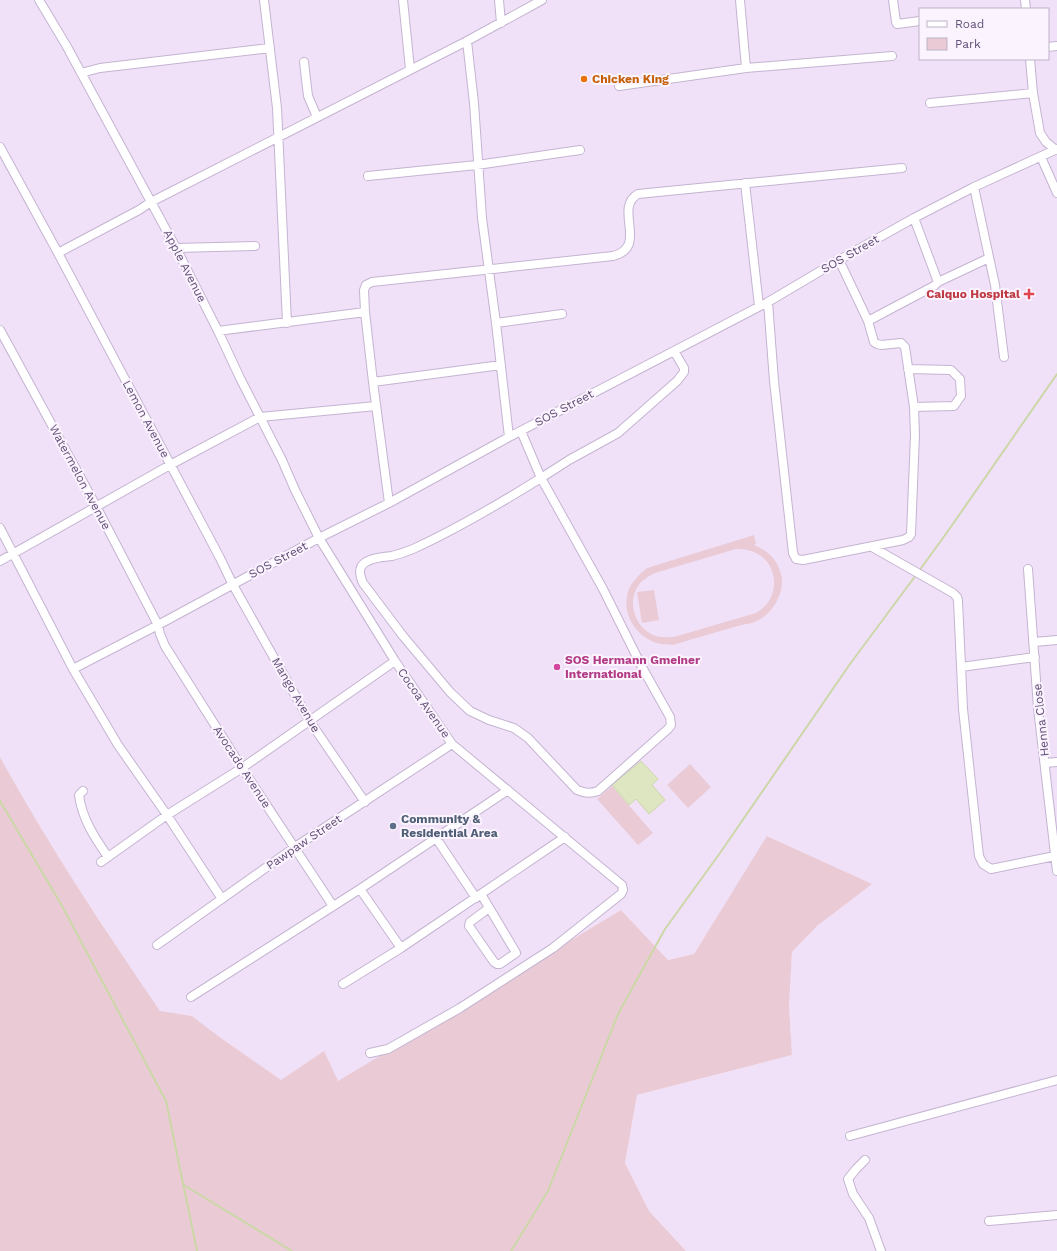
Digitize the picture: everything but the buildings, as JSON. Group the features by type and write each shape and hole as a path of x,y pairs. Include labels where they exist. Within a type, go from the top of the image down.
{"street":[{"name":"Apple Avenue","path":"39,0 81,73 176,248 282,460 319,538"},
{"path":"264,0 277,108 286,323"},
{"path":"403,0 410,69"},
{"path":"499,0 501,23"},
{"path":"58,253 139,210 151,202 467,41 542,0"},
{"path":"740,0 746,68"},
{"path":"893,0 897,24 919,21"},
{"path":"467,41 474,103 477,165 482,218 509,437"},
{"path":"81,73 100,68 270,48"},
{"path":"619,86 746,68 892,56"},
{"path":"1030,60 1033,93 1040,133 1046,142 1056,149"},
{"path":"304,62 308,96 317,117"},
{"path":"930,103 1033,93"},
{"name":"Lemon Avenue","path":"0,147 58,253 233,585"},
{"name":"SOS Street","path":"73,669 319,538 389,503 509,437 768,302 914,218 974,187 1056,149"},
{"path":"368,176 477,165 580,150"},
{"path":"1041,156 1057,193"},
{"path":"389,503 365,312 364,290 366,285 372,282 621,254 628,248 630,241 629,203 634,196 638,194 902,168"},
{"path":"744,183 759,306"},
{"path":"974,187 995,285 1004,357"},
{"path":"914,218 938,282"},
{"path":"176,248 255,246"},
{"path":"868,321 934,286 938,282 989,258"},
{"path":"768,302 774,381 793,553 796,559 803,560 903,540 909,537 915,442 914,407 905,347 901,342 881,345 874,342 868,321 839,260"},
{"path":"218,331 365,312"},
{"path":"496,323 562,314"},
{"name":"Watermelon Avenue","path":"0,330 96,506 158,625"},
{"path":"521,431 541,478 603,589 643,669 670,717 671,722 668,729 598,791 593,793 586,794 577,790 528,738 514,728 489,720 470,711 450,692 403,636 364,583 360,575 360,569 365,562 402,554 495,506 541,478 569,460 618,433 677,381 684,372 684,368 674,351"},
{"path":"373,382 501,365"},
{"path":"908,369 951,370 960,379 962,396 954,406 914,407"},
{"path":"0,560 170,465 260,417 376,406"},
{"path":"0,528 73,669 118,745 167,815 222,899"},
{"name":"Cocoa Avenue","path":"319,538 395,661 452,744 622,885 623,890 621,894 553,948 467,1004 388,1049 370,1053"},
{"path":"872,546 952,593 958,601 963,709 979,856 983,864 991,869 1056,856"},
{"name":"Henna Close","path":"1028,569 1038,708 1057,871"},
{"name":"Mango Avenue","path":"233,585 309,720 365,802"},
{"name":"Avocado Avenue","path":"158,625 165,646 242,768 333,906"},
{"path":"1034,642 1057,640"},
{"path":"961,667 1035,657"},
{"path":"101,862 167,815 242,768 395,661"},
{"name":"Pawpaw Street","path":"157,945 295,847 452,744"},
{"path":"1045,763 1057,762"},
{"path":"191,997 360,889 508,790"},
{"path":"83,791 79,795 85,818 97,841 108,857"},
{"path":"344,984 401,948 565,837"},
{"path":"436,838 478,896 489,908 515,950 516,953 500,964 494,962 469,926 470,922 489,908"},
{"path":"360,889 401,948"},
{"path":"850,1136 1057,1080"},
{"path":"865,1160 848,1179 853,1194 869,1218 880,1251"},
{"path":"989,1221 1057,1215"}],"shaded area":[{"path":"0,0 1057,0 1057,1251 686,1251 649,1211 625,1163 637,1095 792,1055 789,1006 792,952 817,926 871,884 768,836 694,954 668,960 621,910 338,1081 281,1080 192,1016 160,1012 30,811 0,757"},
{"path":"641,761 658,779 652,785 665,800 649,814 636,799 629,805 612,785"}],"green space":[{"path":"754,535 756,544 754,545 769,554 779,567 782,585 774,606 760,620 673,645 661,644 649,640 636,629 631,622 626,606 629,589 637,577 647,568","holes":["736,549 758,554 769,564 772,571 774,578 773,592 766,605 756,613 674,637 653,635 637,620 633,607 633,600 638,586 648,577 655,573"]},
{"path":"654,590 659,620 642,623 637,592"},
{"path":"0,757 57,854 160,1011 192,1016 281,1080 324,1051 338,1081 621,910 668,960 694,954 767,836 872,884 817,926 792,952 789,1006 792,1055 637,1095 625,1163 649,1211 686,1251 0,1251"},
{"path":"690,764 711,787 688,808 667,785"},
{"path":"612,786 653,833 638,845 597,799"}],"waterway":[{"path":"919,571 1057,374"},
{"path":"511,1251 548,1191 618,1014 665,929 720,853 850,664 916,575"},
{"path":"0,801 61,904 166,1101 197,1251"},
{"path":"184,1185 292,1251"}],"place":[{"name":"Chicken King","path":"584,79"},
{"name":"Caiquo Hospital","path":"1029,294"},
{"name":"SOS Hermann Gmeiner International","path":"557,667"},
{"name":"Community & Residential Area","path":"393,826"}]}
